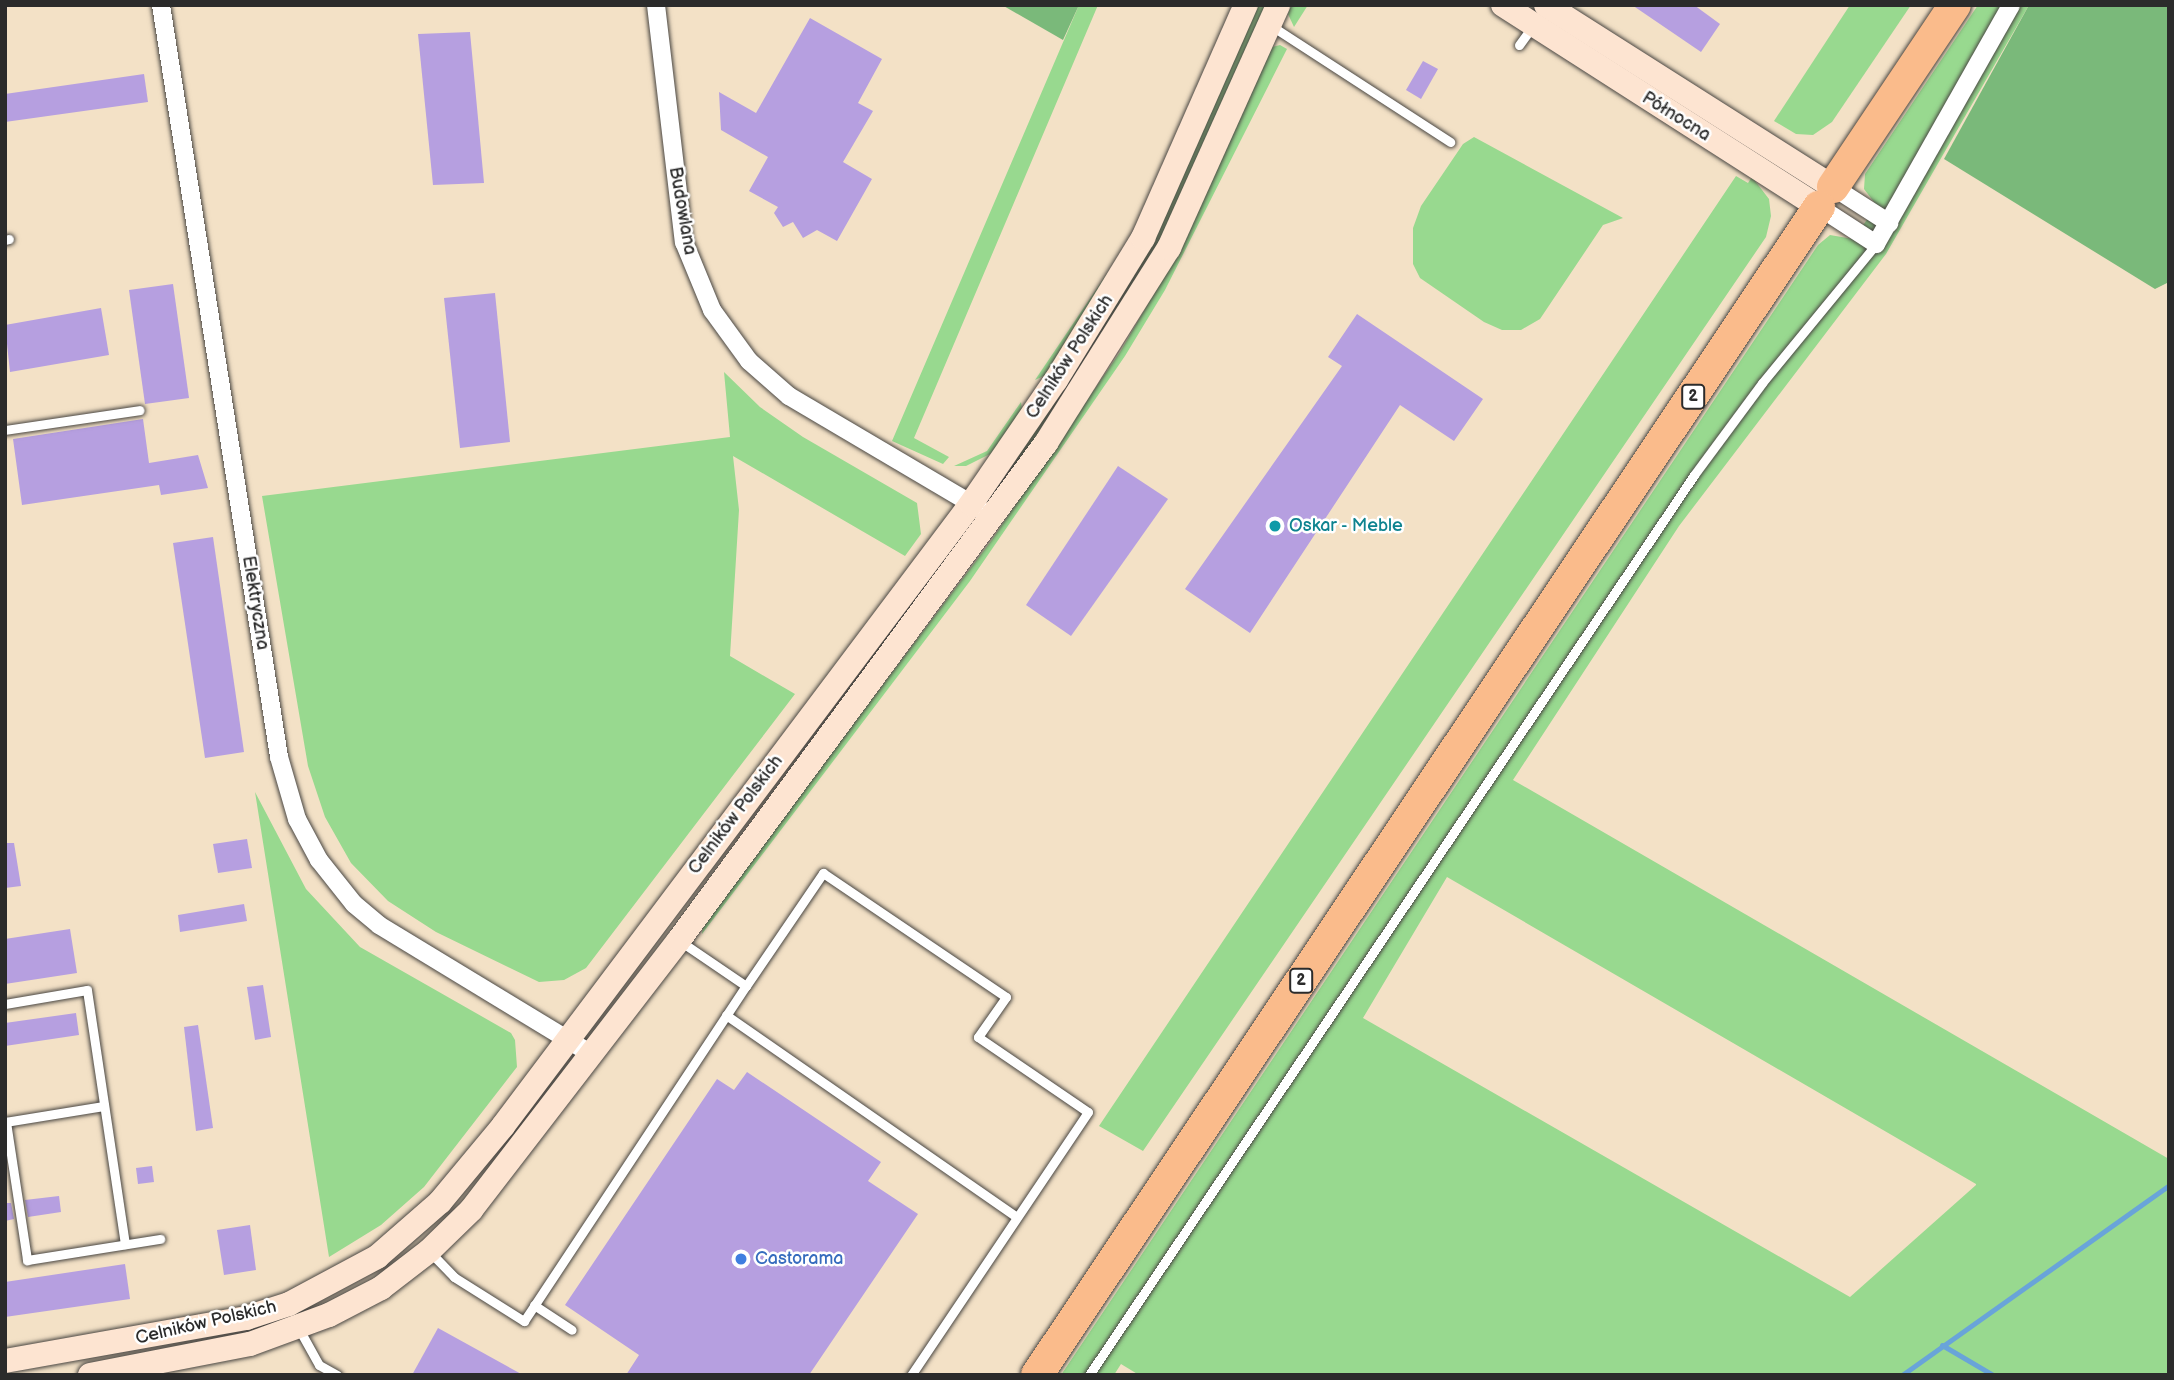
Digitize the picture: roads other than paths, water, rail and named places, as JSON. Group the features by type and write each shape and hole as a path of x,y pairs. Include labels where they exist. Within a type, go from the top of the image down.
{"highway":[{"name":"2","path":"1037,1375 1955,5"}],"street":[{"name":"Elektryczna","path":"161,5 279,757 297,819 319,860 354,904 379,925 569,1037 593,1055"},
{"name":"Budowlana","path":"656,5 684,242 712,310 749,360 789,396 994,519"},
{"name":"Celników Polskich","path":"5,1361 246,1318 289,1304 377,1257 410,1233 503,1126 971,504 1126,268 1245,5"},
{"name":"Północna","path":"1503,5 1526,36 1826,197"},
{"name":"Północna","path":"1546,5 1826,197"},
{"path":"1826,197 1876,244 2011,5"},
{"name":"Celników Polskich","path":"90,1375 250,1344 298,1328 381,1288 429,1251 471,1210 593,1055 994,519 1150,283 1186,212 1273,14"},
{"path":"1826,197 1889,223"},
{"path":"289,1304 298,1328"}],"lane":[{"path":"1273,14 1451,142"},
{"path":"1089,1375 1694,475 1762,383 1876,244"},
{"path":"5,429 139,410"},
{"path":"429,1251 454,1277 524,1321 823,873 1006,996 978,1037 1088,1111 911,1375"},
{"path":"679,940 746,986"},
{"path":"5,1004 87,990 125,1244"},
{"path":"726,1015 1017,1217"},
{"path":"104,1106 6,1122 27,1260 160,1239"},
{"path":"534,1305 572,1331"},
{"path":"298,1328 319,1364 337,1375"}],"waterway":[{"path":"1902,1375 2169,1185"},
{"path":"1942,1345 1993,1375"}],"place":[{"name":"Oskar - Meble","path":"1275,526"},
{"name":"Castorama","path":"741,1259"}]}
